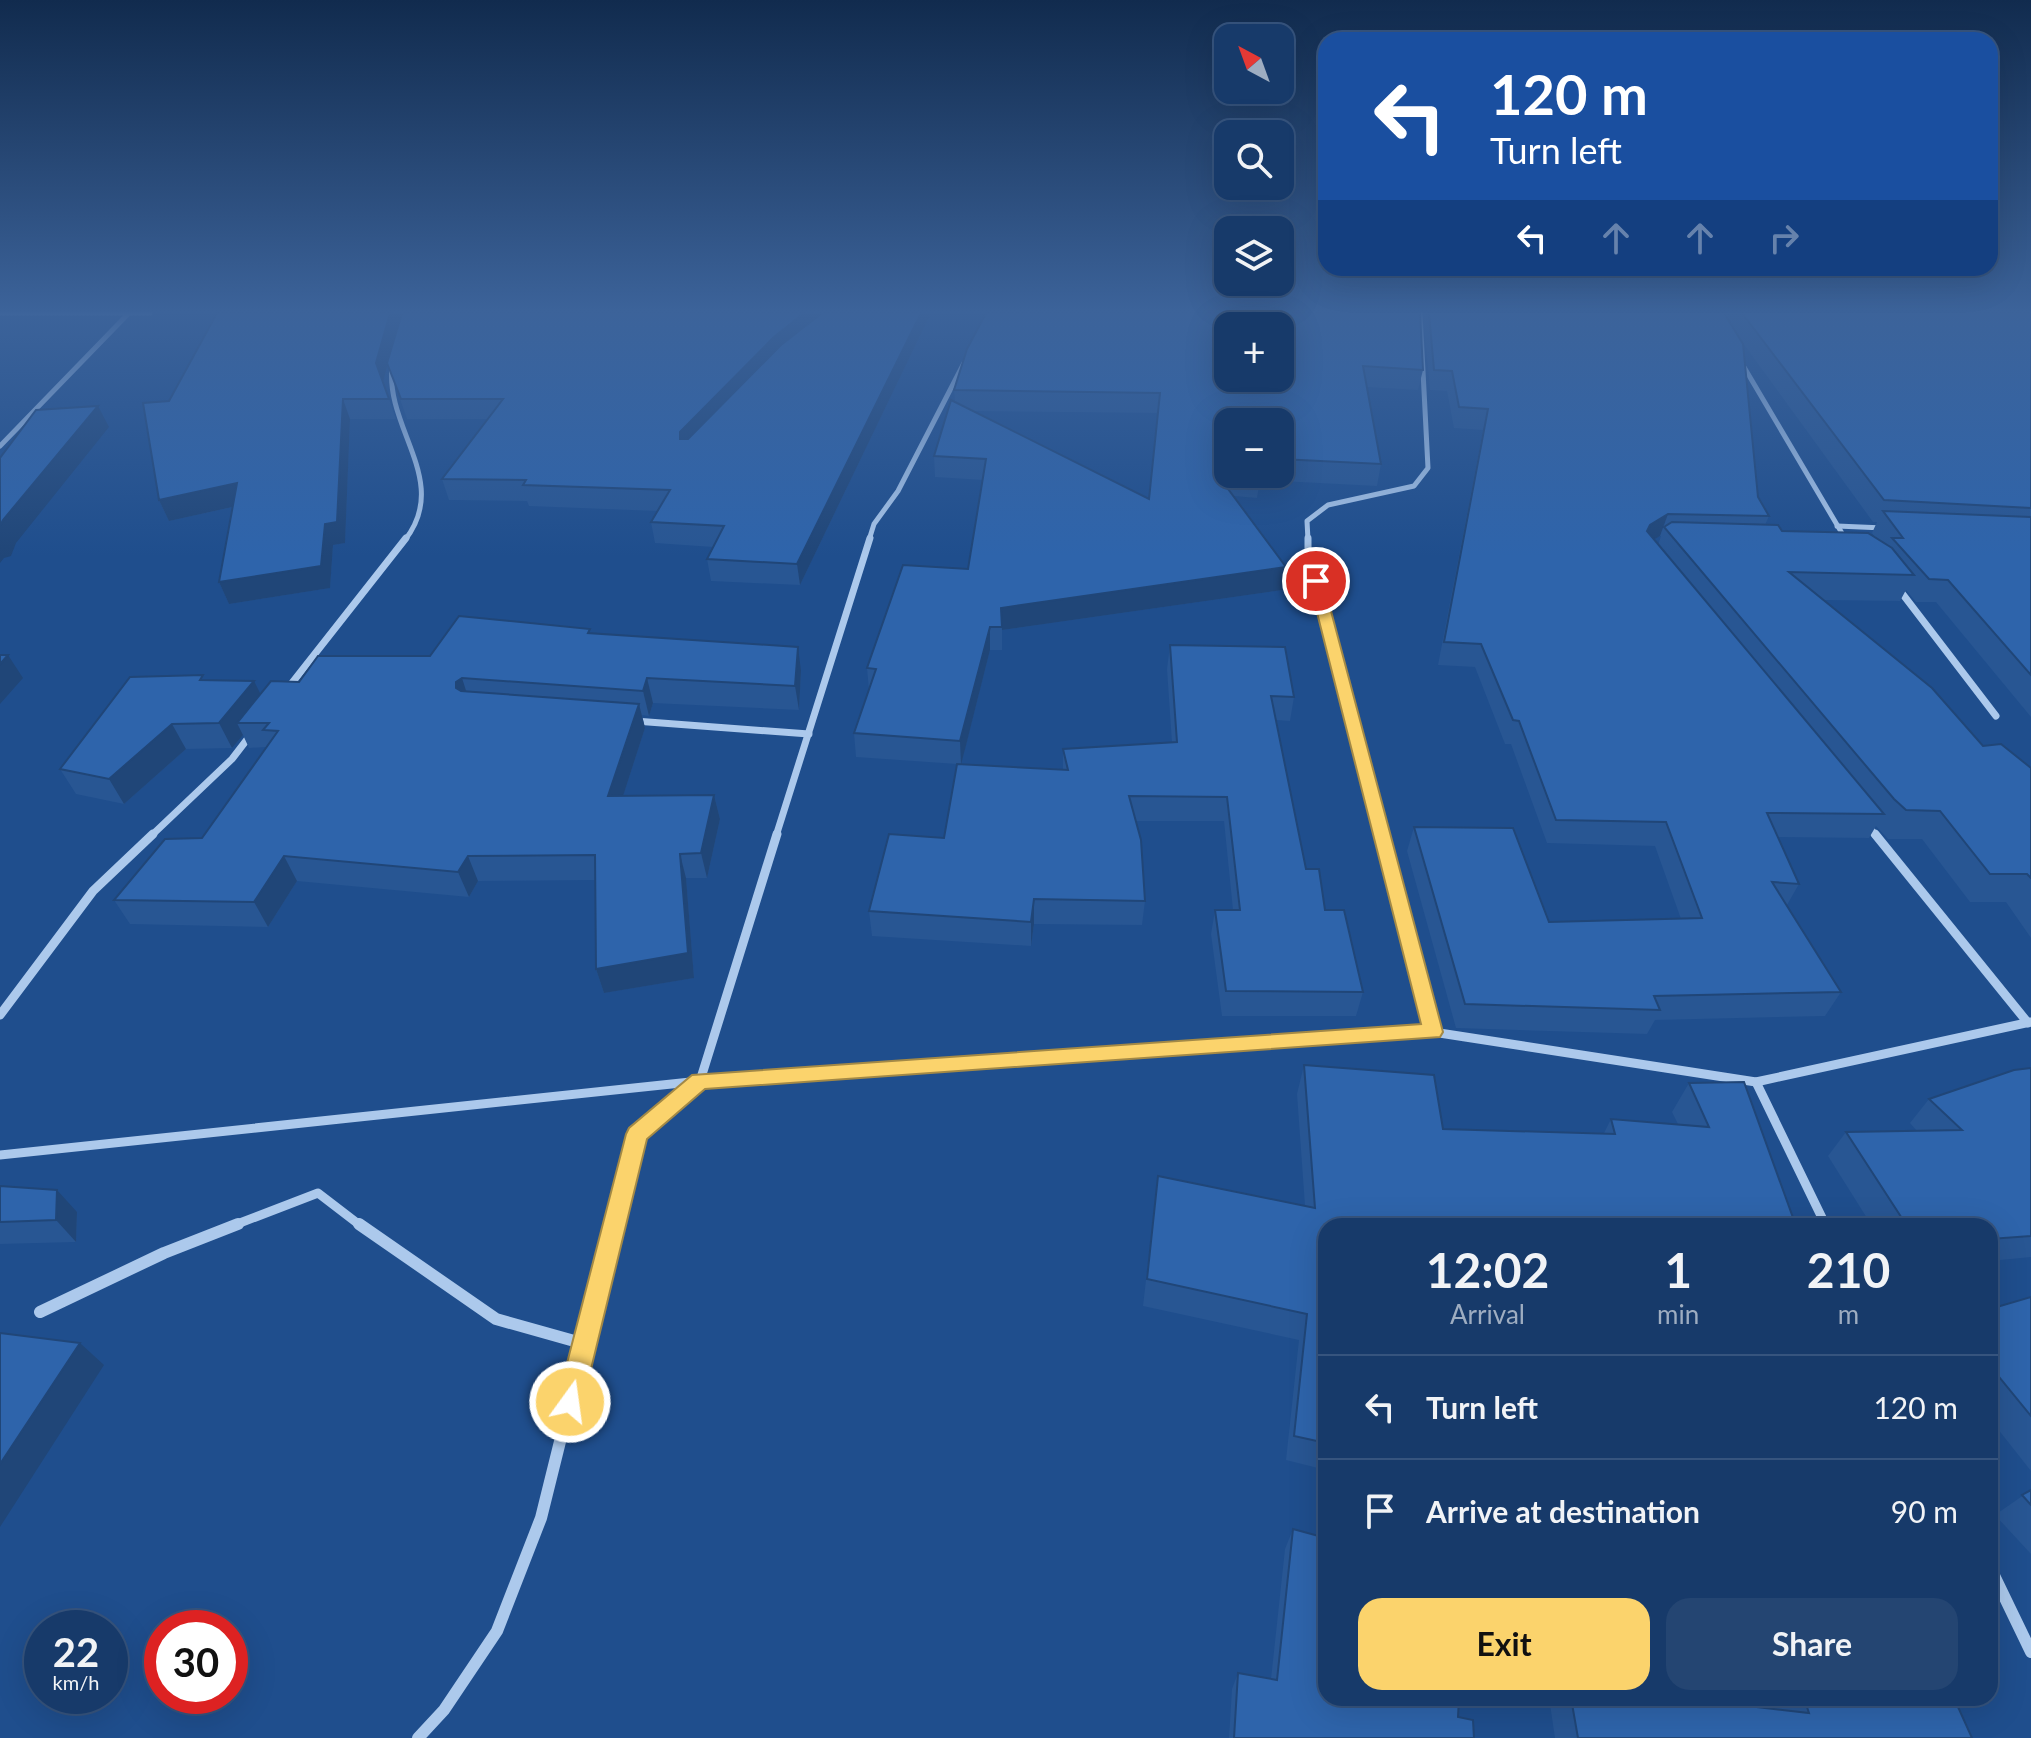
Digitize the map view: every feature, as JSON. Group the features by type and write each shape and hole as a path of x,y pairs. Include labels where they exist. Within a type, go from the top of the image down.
{"street":[{"path":"0,446 50,394"},
{"path":"281,696 410,533 423,508 421,471 392,394"},
{"path":"418,1738 444,1710 497,1631 541,1518 637,1134 700,1081 874,524 898,491 948,394"},
{"path":"1424,394 1428,468 1414,486 1328,505 1307,521 1308,551 1433,1032"},
{"path":"1760,394 1852,550 1844,548"},
{"path":"1837,526 1901,529"},
{"path":"1893,582 1996,716"},
{"path":"624,720 809,734"},
{"path":"0,1015 93,891 232,759 261,721"},
{"path":"0,1155 700,1081 1433,1032 1756,1082 2030,1022 1857,812"},
{"path":"1756,1082 1822,1218"},
{"path":"40,1312 164,1253 318,1193 374,1236 496,1319 585,1344"},
{"path":"1998,1584 2031,1652"}],"building":[{"path":"173,394 387,394 389,399 343,399 337,522 325,524 321,566 219,582 237,483 159,500 143,403 169,401"},
{"path":"399,394 717,394 680,432 680,439 688,439 732,394 881,394 797,564 707,559 724,526 651,522 670,490 523,485 526,480 442,479 503,399 401,399"},
{"path":"1160,394 1368,394 1381,464 1294,460 1294,408 1214,408 1214,488 1227,488 1286,567 1001,608 1002,627 990,627 960,741 854,733 876,669 867,668 903,565 968,569 986,459 934,456 951,400 1149,499"},
{"path":"1456,394 1748,394 1758,497 1769,516 1668,514 1650,525 1647,531 1884,814 1767,813 1799,884 1772,882 1841,992 1654,996 1660,1010 1465,1004 1414,827 1513,828 1549,922 1702,918 1666,822 1556,820 1519,721 1513,720 1481,644 1444,642 1488,409 1459,407"},
{"path":"1804,394 2031,394 2031,508 1884,500"},
{"path":"98,406 0,526 0,458 36,410"},
{"path":"1883,511 2031,517 2031,675 1948,580 1929,579 1892,538 1903,538"},
{"path":"1672,522 1778,525 1782,531 1868,533 1892,548 1914,575 1789,572 1932,688 1983,746 2001,744 2031,768 2031,878 2027,874 1990,874 1940,811 1906,810 1894,799 1664,527"},
{"path":"459,616 590,629 588,633 798,647 795,686 647,678 643,691 462,678 456,682 456,688 461,691 639,704 608,796 714,795 701,853 680,854 688,953 596,969 595,855 468,856 458,872 284,856 254,902 114,900 165,839 202,838 278,731 263,730 269,723 237,723 271,681 299,682 318,656 430,656"},
{"path":"1170,645 1285,647 1294,697 1271,696 1306,869 1319,869 1325,910 1344,910 1363,992 1226,991 1215,910 1240,910 1227,797 1129,796 1141,840 1145,901 1034,899 1031,922 869,911 889,834 944,838 957,764 1068,770 1063,749 1177,742"},
{"path":"203,675 200,680 254,681 219,723 172,724 109,779 60,769 130,677"},
{"path":"1304,1065 1434,1075 1443,1129 1615,1134 1611,1119 1709,1127 1689,1083 1744,1082 1793,1218 1318,1218 1318,1441 1294,1436 1307,1314 1147,1279 1158,1176 1315,1208"},
{"path":"2031,1068 2031,1236 1998,1238 1998,1218 1902,1218 1846,1132 1962,1130 1929,1099 2014,1070"},
{"path":"0,1186 57,1190 56,1220 0,1222"},
{"path":"2031,1297 2031,1416 1998,1376 1998,1307"},
{"path":"0,1333 80,1343 0,1464"},
{"path":"2031,1490 2031,1505 2022,1495"},
{"path":"1293,1529 1318,1536 1318,1706 1459,1706 1458,1717 1473,1720 1474,1738 1234,1738 1238,1673 1277,1680"},
{"path":"1572,1706 1748,1706 1809,1713 1807,1706 1958,1706 1972,1738 1578,1738"}],"route":[{"path":"570,1402 637,1134 700,1081 1433,1032 1316,581"}]}
